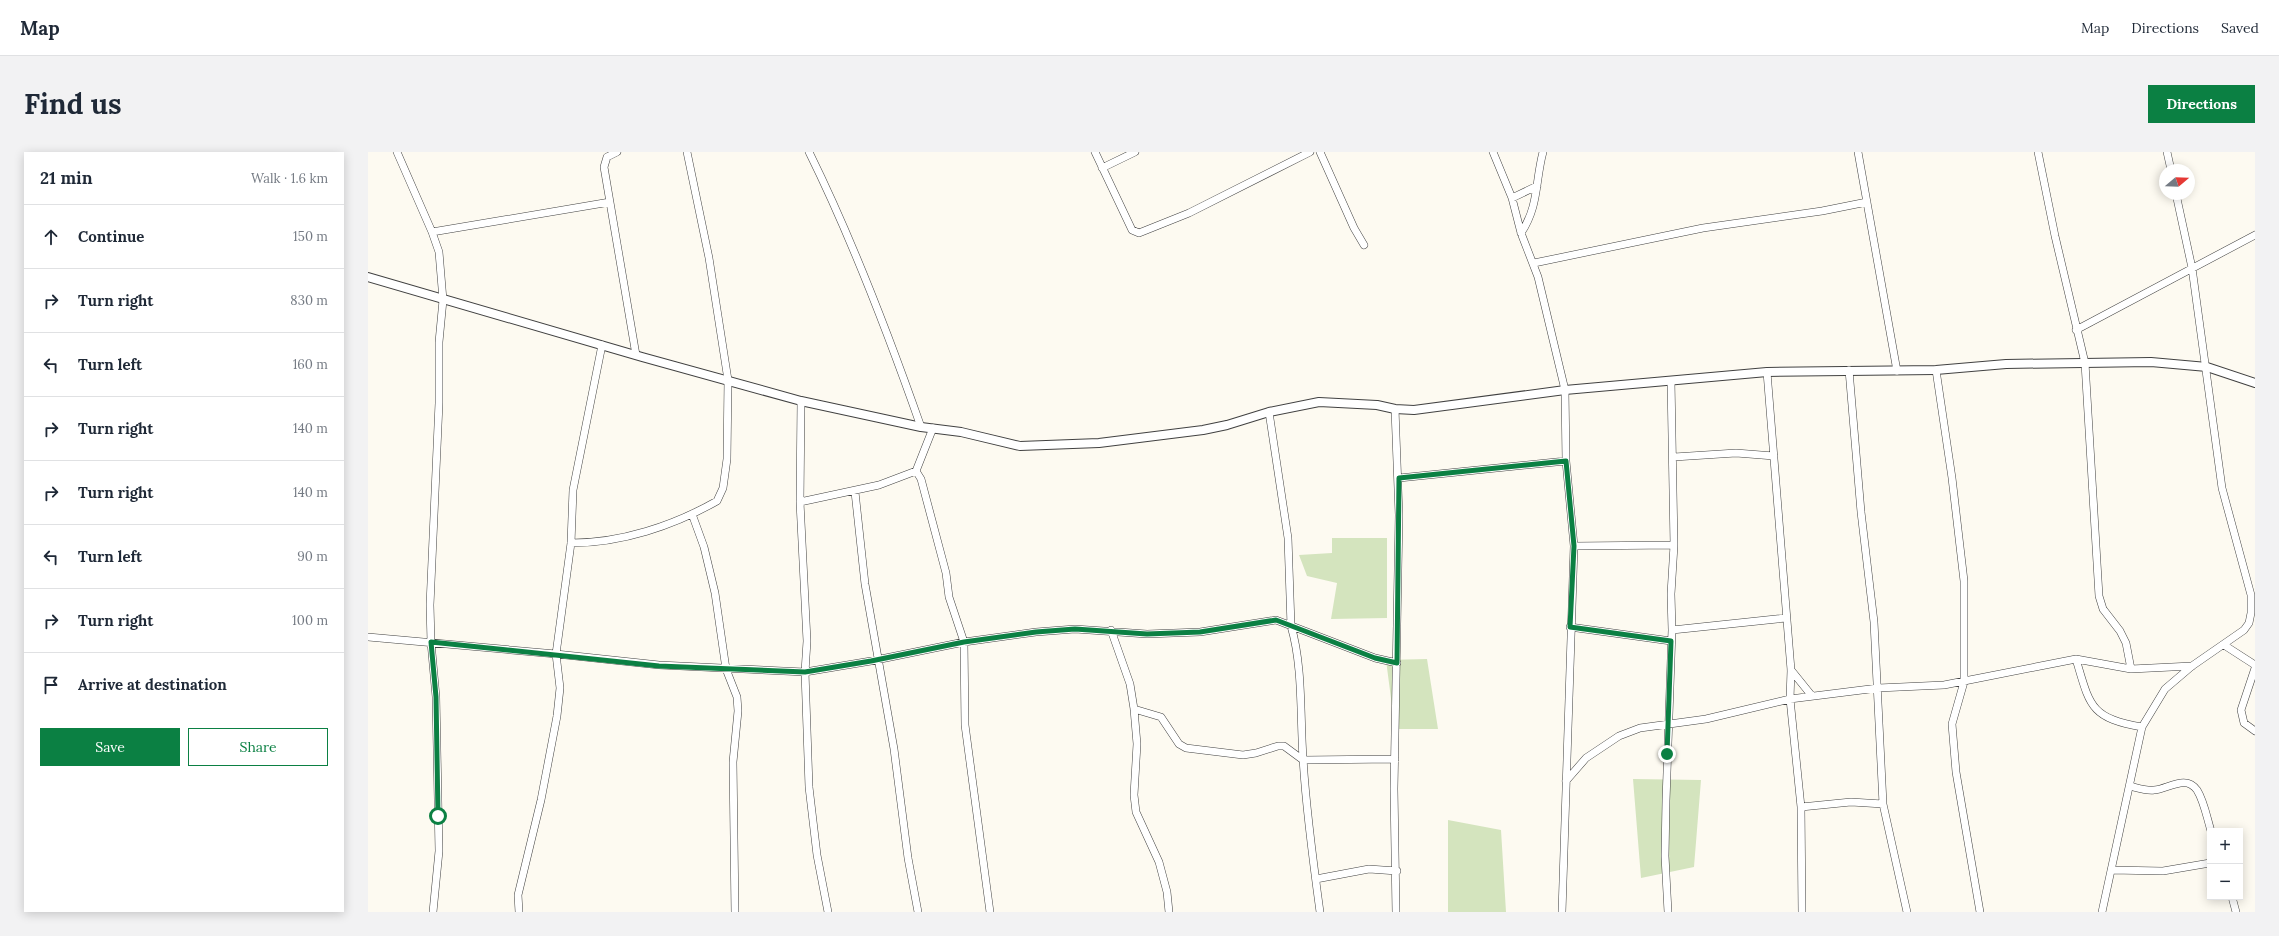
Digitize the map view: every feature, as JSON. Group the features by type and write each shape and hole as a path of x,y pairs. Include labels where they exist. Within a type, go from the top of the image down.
{"street":[{"path":"397,152 432,232 439,252 443,300 439,342 439,403 432,538 431,642 436,697 439,851 433,912"},
{"path":"618,152 607,157 604,167 636,355"},
{"path":"571,543 611,540 692,514 717,501 723,488 727,459 728,380 709,258 687,152"},
{"path":"809,152 836,206 890,341 920,427"},
{"path":"1095,152 1132,230 1139,233 1189,213 1310,152"},
{"path":"1102,168 1135,152"},
{"path":"1320,152 1354,228 1364,245"},
{"path":"1493,152 1512,198 1521,233 1534,263 1565,390 1566,461 1574,546 1570,627 1570,701 1562,912"},
{"path":"1521,233 1532,213 1543,152"},
{"path":"1858,152 1897,371"},
{"path":"2038,152 2076,330 2085,363 2099,596 2102,609 2120,631 2126,643 2131,669"},
{"path":"2167,152 2170,164"},
{"path":"1512,198 1537,186"},
{"path":"2102,912 2142,726 2165,689 2192,666 2237,637 2249,623 2251,613 2251,595 2220,481 2207,367 2192,268 2177,200"},
{"path":"432,232 610,202"},
{"path":"1534,263 1703,228 1822,211 1867,202"},
{"path":"2076,330 2255,234"},
{"path":"368,277 443,300 802,401 920,427 933,428 1027,447 1099,443 1188,432 1227,425 1269,412 1319,402 1378,405 1395,409 1414,410 1565,390 1767,372 1936,370 2006,364 2151,362 2207,367 2255,383"},
{"path":"519,912 518,895 541,800 557,716 560,688 556,654 571,543 573,490 602,345"},
{"path":"1850,370 1861,512 1874,622 1883,804 1907,912"},
{"path":"1936,370 1952,478 1964,581 1964,682 1952,724 1956,772 1980,912"},
{"path":"1767,372 1791,670 1790,699 1801,807 1802,912"},
{"path":"1668,912 1665,856 1672,630 1671,594 1674,545 1672,496 1674,457 1672,381"},
{"path":"802,401 800,502 807,641 805,672 808,787 817,855 828,912"},
{"path":"1395,409 1399,478 1395,759 1397,871 1396,912"},
{"path":"1269,412 1288,538 1291,626 1294,636 1299,686 1303,760 1320,912"},
{"path":"800,502 855,492 916,471 933,428"},
{"path":"1674,457 1736,453 1774,456"},
{"path":"1399,478 1566,461"},
{"path":"916,471 921,478 946,573 949,597 964,642 965,725 990,912"},
{"path":"855,492 865,584 894,749 908,858 918,912"},
{"path":"692,514 704,547 715,593 726,669 737,697 738,711 733,762 735,912"},
{"path":"1574,546 1674,545"},
{"path":"1672,630 1786,618"},
{"path":"368,637 556,654 659,666 805,672 964,642 1036,632 1075,629 1111,630 1147,634 1200,632 1276,620 1375,658 1397,663"},
{"path":"1570,627 1671,641"},
{"path":"1111,630 1130,684 1134,709 1138,744 1134,794 1136,812 1159,862 1167,892 1169,912"},
{"path":"2224,645 2255,666 2241,710 2244,723 2255,730"},
{"path":"2076,659 2087,694 2095,708 2106,718 2117,722 2142,726"},
{"path":"1566,781 1586,758 1619,736 1640,728 1669,726 1790,699 1878,688 1927,687 1964,682 2076,659 2131,669 2192,666"},
{"path":"1791,670 1812,696"},
{"path":"1134,709 1161,717 1179,744 1186,748 1242,755 1278,746 1284,746 1303,760 1395,759"},
{"path":"2130,786 2148,791 2177,783 2185,782 2192,784 2198,791 2210,828"},
{"path":"1801,807 1851,802 1883,804"},
{"path":"2111,870 2163,871 2207,864"},
{"path":"1316,879 1368,869 1397,871"},
{"path":"2233,900 2236,912"}],"green space":[{"path":"1332,538 1387,538 1387,618 1331,619 1337,583 1307,576 1299,555 1332,553"},
{"path":"1427,659 1438,729 1395,729 1386,660"},
{"path":"1633,779 1701,780 1694,867 1641,878"},
{"path":"1448,820 1501,830 1506,912 1448,912"}],"route":[{"path":"438,816 436,697 431,642 659,666 805,672 871,661 964,642 1036,632 1075,629 1111,630 1147,634 1200,632 1276,620 1375,658 1397,663 1399,478 1566,461 1574,546 1570,627 1671,641 1667,754"}]}
